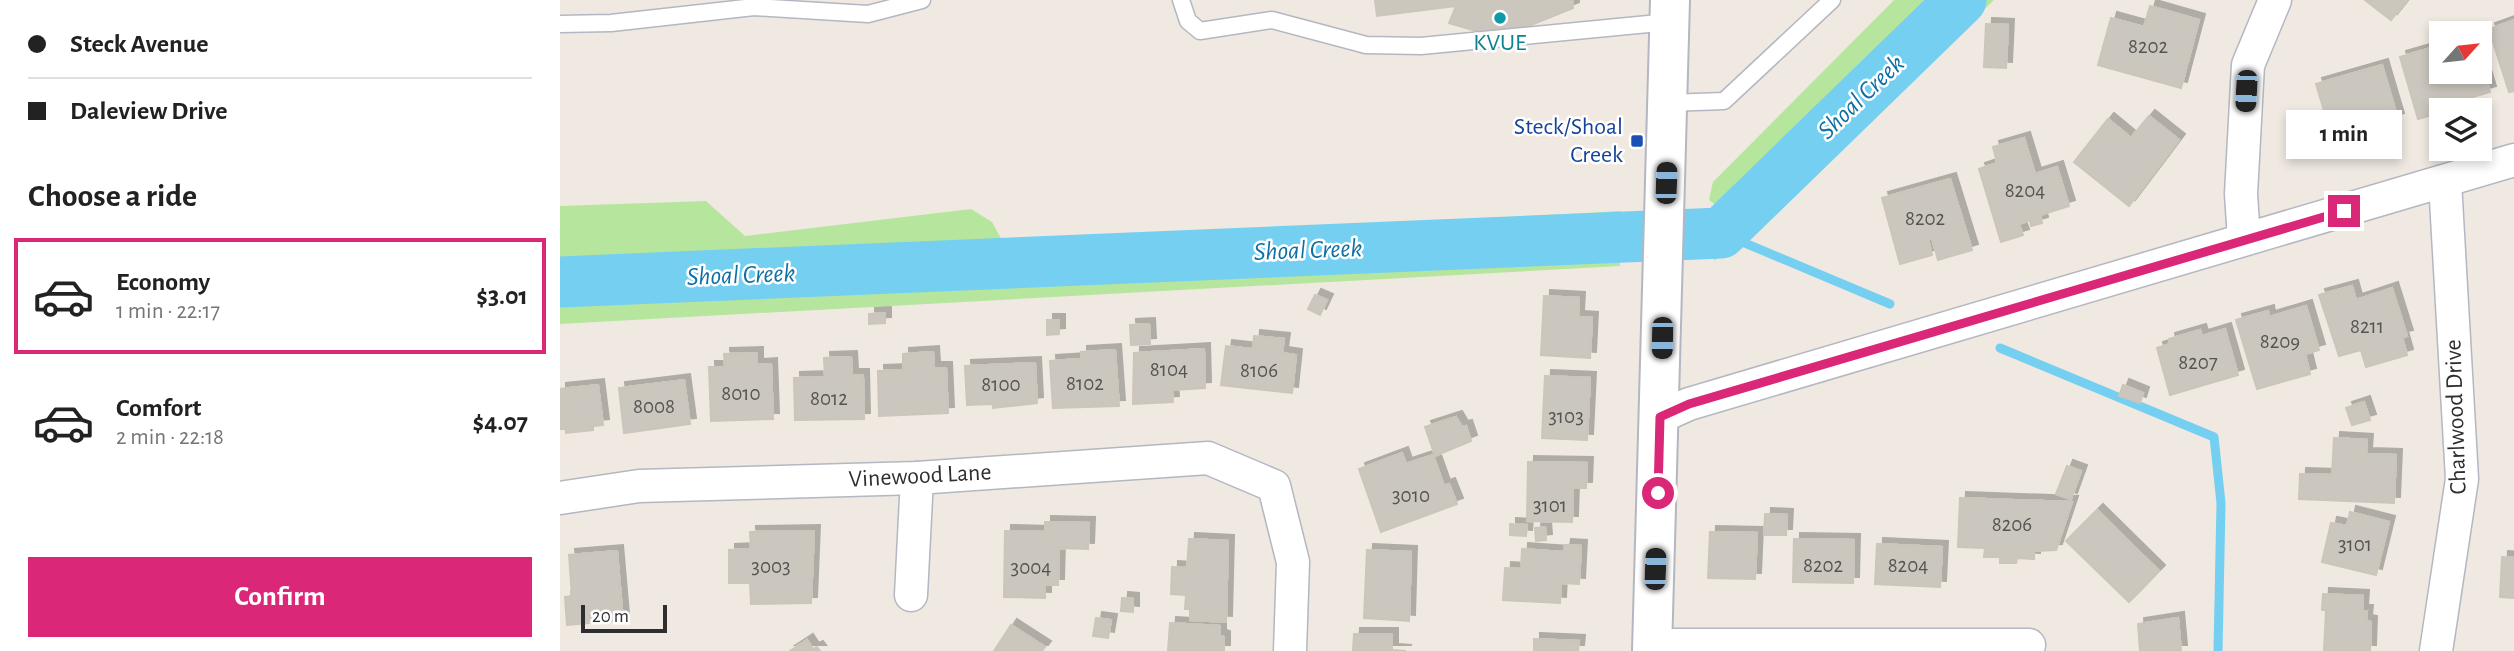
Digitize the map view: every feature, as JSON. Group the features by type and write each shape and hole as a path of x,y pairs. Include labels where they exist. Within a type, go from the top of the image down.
{"street":[{"path":"2244,239 2241,194 2248,65 2275,0"},
{"path":"1670,11 1652,648 2029,645"},
{"path":"1660,417 1689,404 1872,348 2514,160"},
{"name":"Charlwood Drive","path":"2436,651 2462,479 2445,182"},
{"name":"Vinewood Lane","path":"560,498 639,486 917,478 1208,458 1274,486 1293,562 1290,651"},
{"path":"911,595 917,478"}],"lane":[{"path":"560,24 611,23 754,7 868,14 922,0"},
{"path":"1181,0 1188,21 1200,31 1272,20 1366,45 1421,46 1605,29 1670,11"},
{"path":"1668,103 1724,101 1832,0"}],"green space":[{"path":"1894,0 1994,0 1766,221 1714,261 1720,208 1709,200 1713,182"},
{"path":"706,201 745,236 971,209 992,222 1004,244 1621,211 1620,266 560,324 560,206"}],"building":[{"name":"KVUE","path":"1375,0 1572,0 1573,8 1516,31 1483,33 1449,23 1456,6 1377,16"},
{"path":"2365,0 2407,0 2391,20"},
{"path":"2150,6 2199,20 2181,88 2098,65 2111,18 2144,27"},
{"path":"2514,20 2514,91 2509,92 2492,38 2492,28"},
{"path":"1986,24 2008,25 2006,68 1984,67"},
{"path":"2429,49 2429,84 2488,84 2490,92 2469,98 2429,98 2429,116 2418,119 2400,57"},
{"path":"2382,65 2398,119 2363,129 2365,135 2334,144 2316,84"},
{"path":"2149,116 2179,140 2129,206 2074,162 2108,119 2131,138"},
{"path":"2024,138 2035,174 2057,167 2069,206 2040,215 2042,223 2031,226 2030,220 2019,224 2023,235 2001,242 1979,169 1997,163 1993,147"},
{"path":"1950,179 1972,250 1938,260 1932,238 1928,239 1932,255 1900,264 1882,198"},
{"path":"2352,286 2356,300 2392,288 2407,336 2402,337 2407,355 2366,367 2361,350 2339,356 2319,295"},
{"path":"1315,295 1327,300 1320,315 1308,309"},
{"path":"1544,296 1579,298 1578,317 1592,318 1590,358 1541,355"},
{"path":"2306,306 2319,350 2305,354 2310,374 2257,389 2236,320 2268,311 2269,317"},
{"path":"885,313 885,323 869,324 869,314"},
{"path":"1047,320 1059,320 1059,334 1047,335"},
{"path":"1149,324 1150,344 1131,345 1130,325"},
{"path":"2225,329 2238,375 2170,395 2157,348 2170,344 2169,339 2200,330 2202,336"},
{"path":"1254,336 1284,339 1282,353 1296,355 1292,393 1221,385 1226,346 1253,349"},
{"path":"1204,349 1205,388 1172,390 1173,402 1133,404 1134,353"},
{"path":"1115,350 1119,406 1053,408 1050,361 1081,359 1081,352"},
{"path":"933,352 934,368 946,368 948,413 879,416 878,371 903,370 903,354"},
{"path":"757,353 757,365 771,364 773,419 711,421 709,367 725,367 724,354"},
{"path":"851,357 852,375 863,375 864,419 795,420 794,378 825,377 824,358"},
{"path":"1035,363 1037,403 993,408 993,404 967,405 965,366"},
{"path":"1545,376 1590,378 1587,440 1542,438"},
{"path":"684,380 690,424 624,433 619,388"},
{"path":"598,385 603,425 593,426 593,430 566,433 566,429 560,429 560,389"},
{"path":"2123,385 2143,393 2140,403 2119,396"},
{"path":"2364,402 2370,420 2352,425 2346,408"},
{"path":"1456,417 1462,427 1466,426 1471,441 1435,456 1425,427"},
{"path":"2334,438 2367,440 2366,454 2396,455 2394,503 2299,499 2300,474 2332,475"},
{"path":"1402,453 1406,464 1433,455 1444,486 1449,484 1457,504 1381,532 1359,469"},
{"path":"1528,462 1587,463 1586,488 1573,488 1572,522 1527,521"},
{"path":"2067,466 2081,471 2071,499 2056,494"},
{"path":"1960,498 2072,502 2056,550 2034,551 2034,559 2017,558 2016,563 2000,563 2000,557 1984,557 1985,548 1958,547"},
{"path":"2097,510 2159,571 2129,602 2066,541"},
{"path":"2350,512 2389,522 2376,575 2322,562 2331,523 2347,526"},
{"path":"1765,514 1787,515 1786,535 1764,535"},
{"path":"1045,522 1089,523 1088,549 1059,548 1058,585 1045,585 1045,598 1004,597 1005,531 1045,532"},
{"path":"1510,524 1527,525 1526,536 1510,535"},
{"path":"1545,527 1546,540 1536,541 1535,528"},
{"path":"814,531 811,603 751,604 750,583 729,583 729,550 751,549 750,532"},
{"path":"1710,532 1757,533 1755,579 1708,578"},
{"path":"1189,539 1228,541 1226,622 1190,620 1190,609 1185,609 1186,595 1171,594 1172,567 1187,568"},
{"path":"1794,539 1854,540 1853,583 1793,582"},
{"path":"1877,544 1942,547 1940,587 1875,584"},
{"path":"1565,545 1581,546 1579,584 1561,583 1560,603 1503,600 1505,568 1521,569 1522,549 1564,552"},
{"path":"1367,550 1411,552 1409,621 1364,618"},
{"path":"617,551 623,620 567,625 565,597 572,596 569,555"},
{"path":"2502,557 2514,558 2514,598 2500,597"},
{"path":"2323,594 2363,596 2362,611 2367,611 2366,621 2371,622 2370,651 2324,651 2326,610 2322,610"},
{"path":"1122,598 1133,599 1133,612 1121,611"},
{"path":"1096,618 1111,620 1108,638 1093,636"},
{"path":"2178,618 2181,651 2140,651 2138,624"},
{"path":"1170,623 1220,626 1220,636 1224,637 1224,651 1168,651"},
{"path":"1011,625 1045,647 1042,651 994,651"},
{"path":"1354,634 1392,634 1392,650 1406,651 1353,651"},
{"path":"1534,639 1579,641 1578,651 1534,651"},
{"path":"807,640 813,649 817,647 820,651 790,651"}],"waterway":[{"name":"Shoal Creek","path":"560,282 1721,233 1961,0"},
{"path":"1721,233 1890,304"},
{"path":"2000,348 2214,437 2221,503 2218,651"}],"place":[{"name":"KVUE","path":"1500,18"},
{"name":"Steck/Shoal Creek","path":"1637,141"}],"route":[{"path":"1658,493 1660,417 1689,404 1912,336 2344,211"}]}
